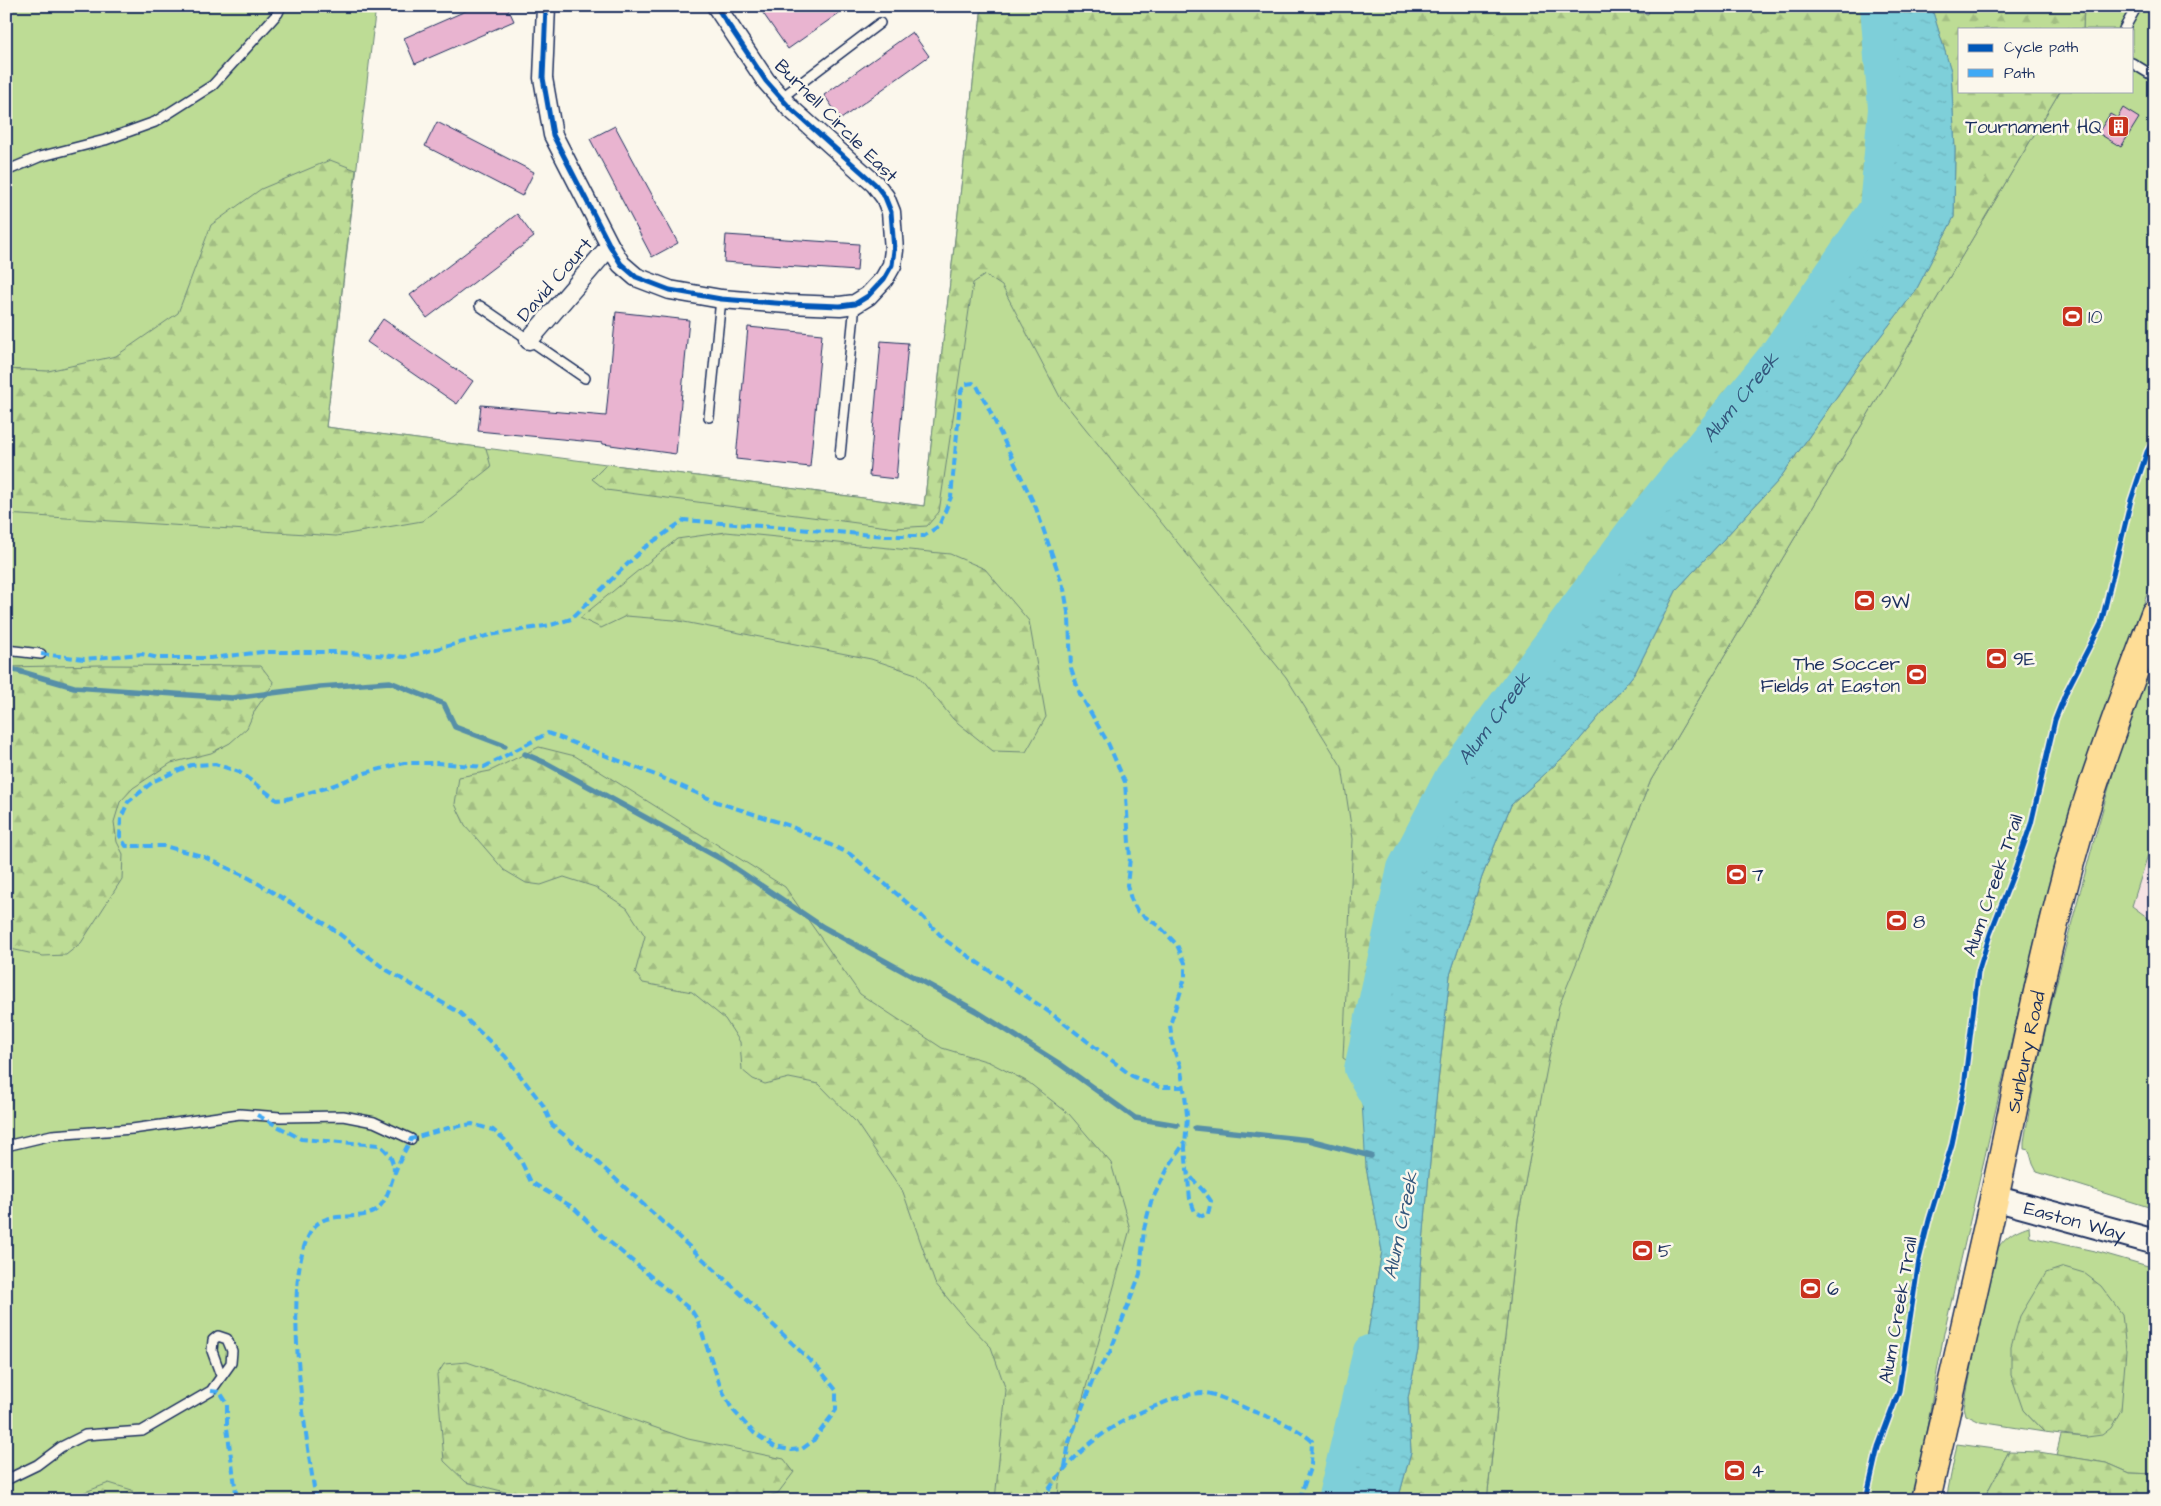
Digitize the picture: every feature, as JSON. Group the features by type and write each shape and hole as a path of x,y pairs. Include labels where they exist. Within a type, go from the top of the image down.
{"main road":[{"name":"Sunbury Road","path":"1926,1500 1994,1198 2044,959 2110,735 2155,614"},
{"name":"Easton Way","path":"1994,1198 2155,1242"}],"street":[{"path":"546,6 543,78 553,135 621,264 636,277 670,290 721,299 840,306 862,300"},
{"name":"Burnell Circle East","path":"716,6 766,81 781,98 875,184 885,197 891,212 894,250 892,265 884,279 862,300"},
{"name":"David Court","path":"529,340 610,246"}],"lane":[{"path":"6,171 39,157 105,140 155,122 213,85 278,13 281,6"},
{"path":"2125,28 2137,6"},
{"path":"781,98 880,23"},
{"path":"2134,64 2155,77"},
{"path":"710,417 721,299"},
{"path":"840,455 862,300"},
{"path":"480,306 585,378"},
{"path":"6,650 41,654"},
{"path":"6,1146 52,1135 132,1129 240,1114 280,1117 343,1116 374,1122 411,1139"},
{"path":"6,1480 37,1465 61,1447 85,1435 142,1431 211,1391 231,1363 232,1350 227,1339 218,1336 213,1340 212,1351 220,1373"}],"shaded area":[{"path":"2155,832 2155,923 2132,906"}],"green space":[{"path":"6,6 376,6 326,427 924,506 982,6 1586,6 1869,43 1366,1167 1382,1251 1358,1392 1333,1500 6,1500"},
{"path":"982,6 1586,6 1648,14 1650,6 1860,6 1884,109 1875,208 1776,353 1640,520 1622,569 1519,707 1451,776 1403,868 1360,1069 1343,1058 1353,839 1342,767 1286,677 1060,397 1002,286 985,275 973,283 939,512 927,526 895,528 606,490 592,479 607,464 924,506"},
{"path":"1931,6 2084,6 2083,28 1958,28 1958,92 2059,92 1651,780 1559,1006 1518,1219 1487,1500 1398,1500 1411,1452 1408,1398 1418,1350 1420,1278 1433,1127 1450,975 1482,877 1511,805 1571,750 1635,673 1677,589 1778,481 1860,363 1916,290 1954,217 1955,150 1951,71"},
{"name":"The Soccer Fields at Easton","path":"2084,6 2155,6 2155,572 2089,757 2040,918 1944,1333 1914,1500 1487,1500 1518,1219 1558,1006 1651,780 2059,92 2134,92 2134,28 2083,28"},
{"path":"330,160 356,170 326,427 486,448 491,467 422,521 336,536 6,514 6,369 48,371 116,356 178,313 211,225 261,189"},
{"path":"726,532 950,554 985,569 1029,621 1046,717 1026,752 993,751 953,719 916,674 871,659 674,620 626,616 601,628 580,618 677,539"},
{"path":"2155,642 2155,832 2132,906 2155,923 2155,1209 2037,1172 2029,1150 2024,1149 2024,1142 2045,1034 2071,926 2121,747"},
{"path":"102,665 261,666 274,683 255,710 247,728 230,743 211,753 171,763 133,788 120,802 114,822 117,842 123,854 122,879 81,943 66,955 43,956 6,948 6,667"},
{"path":"539,747 575,756 785,887 860,994 942,1048 989,1062 1028,1082 1069,1114 1111,1163 1130,1229 1059,1484 1058,1500 995,1500 1006,1390 991,1347 968,1323 935,1283 903,1192 855,1121 819,1084 789,1078 765,1084 753,1079 742,1070 740,1042 725,1019 692,992 643,983 635,973 645,936 627,908 595,887 564,877 541,885 526,883 504,870 465,825 455,804 459,777 490,771"},
{"path":"2029,1226 2030,1237 2099,1252 2155,1268 2155,1474 2130,1473 2107,1463 2056,1455 2061,1435 2087,1437 2023,1410 2044,1432 1980,1422 1966,1415 1964,1407 1993,1256 2008,1236"},
{"path":"2064,1267 2084,1273 2101,1286 2122,1314 2126,1350 2121,1410 2111,1428 2102,1435 2087,1437 2044,1432 2023,1410 2011,1375 2011,1347 2020,1316 2046,1273"},
{"path":"467,1362 688,1439 784,1459 794,1472 778,1493 756,1500 581,1500 566,1494 517,1495 466,1482 444,1461 437,1375 444,1364"},
{"path":"1957,1444 2009,1451 1983,1500 1946,1500"},
{"path":"2009,1451 2039,1452 2107,1463 2130,1473 2155,1474 2155,1500 1983,1500"},
{"path":"109,1483 132,1490 133,1500 64,1500"}],"water":[{"path":"1860,6 1931,6 1951,71 1955,150 1954,217 1916,290 1860,363 1778,481 1677,589 1635,673 1571,750 1511,805 1482,877 1450,975 1433,1127 1420,1278 1418,1350 1408,1398 1411,1452 1398,1500 1333,1500 1358,1392 1382,1251 1366,1167 1360,1069 1403,868 1451,776 1519,707 1622,569 1640,520 1776,353 1874,208 1884,109"}],"building":[{"path":"477,6 507,6 514,21 415,64 404,38"},
{"path":"758,6 849,6 788,49"},
{"path":"912,32 929,56 841,119 824,95"},
{"name":"Tournament HQ","path":"2123,108 2139,118 2121,147 2098,133 2110,114 2117,118"},
{"path":"437,122 534,172 522,196 425,146"},
{"path":"615,126 678,243 652,257 590,139"},
{"path":"517,214 534,237 427,318 410,295"},
{"path":"726,235 859,244 857,271 724,262"},
{"path":"616,312 689,320 676,454 603,443 478,431 481,405 606,416"},
{"path":"383,319 473,381 457,404 367,342"},
{"path":"748,327 822,334 810,467 736,459"},
{"path":"881,341 908,343 896,479 869,476"}],"waterway":[{"name":"Alum Creek","path":"1382,1108 1360,1069 1403,868 1451,776 1640,520 1776,353 1875,208 1884,109 1876,6"},
{"path":"6,671 15,670 74,687 232,698 320,687 390,682 444,704 455,727 505,746"},
{"path":"525,754 546,763 723,860 823,927 976,1011 1060,1064 1135,1118 1177,1125"},
{"path":"1195,1128 1309,1140 1371,1156"},
{"name":"Alum Creek","path":"1333,1500 1369,1351"}],"marked path":[{"path":"41,654 84,659 142,654 158,658 210,658 263,652 334,652 405,657 490,635 551,625 571,619 644,548 684,520 886,536 924,536 939,526 951,497 961,391 966,384 973,383 977,386 987,405 1036,508 1064,589 1069,618 1071,668 1080,694 1108,743 1125,782 1130,858 1127,885 1131,899 1138,912 1159,926 1177,945 1185,963 1185,978 1170,1025 1173,1048 1180,1065 1185,1095 1187,1115 1185,1149 1190,1199 1195,1212 1202,1216 1208,1214 1211,1201 1205,1193 1193,1180 1190,1176 1187,1172"},
{"path":"316,1500 302,1400 296,1317 298,1279 304,1248 315,1226 321,1221 328,1218 363,1215 376,1210 386,1197 411,1139 448,1128 472,1124 493,1130 505,1140 520,1159 531,1182 574,1208 599,1233 692,1311 698,1321 721,1388 732,1409 754,1433 775,1447 791,1450 802,1449 813,1441 836,1410 836,1390 820,1370 742,1295 596,1161 552,1125 543,1105 505,1056 460,1013 385,969 329,926 249,878 202,856 164,846 126,846 120,836 121,818 128,802 154,781 191,765 215,764 239,772 277,800 287,799 329,787 365,773 404,763 437,763 484,767 548,733 658,776 717,802 790,826 850,854 919,913 945,940 1052,1014 1132,1076 1159,1087 1184,1087"},
{"path":"257,1115 301,1139 379,1145 390,1156 394,1171"},
{"path":"1065,1467 1069,1442 1094,1377 1110,1352 1140,1274 1144,1229 1151,1202 1169,1166 1185,1142"},
{"path":"211,1391 220,1392 227,1403 227,1428 237,1500"},
{"path":"1042,1500 1053,1483 1079,1454 1108,1430 1125,1420 1171,1400 1199,1393 1222,1398 1285,1424 1299,1431 1312,1441 1311,1465 1299,1500"}],"cycle path":[{"path":"546,6 543,78 553,135 621,264 636,277 670,290 721,299 840,306 855,304 868,296 884,279 892,265 894,250 891,212 885,197 875,184 790,108 766,81 716,6"},
{"name":"Alum Creek Trail","path":"1866,1500 1878,1447 1899,1391 1919,1260 1952,1144 1964,1087 1978,973 1990,934 2031,824 2055,720 2067,690 2101,624 2131,500 2147,452 2155,438"}],"place":[{"name":"Tournament HQ","path":"2118,126"},
{"name":"10","path":"2072,316"},
{"name":"9W","path":"1865,601"},
{"name":"9E","path":"1997,658"},
{"name":"The Soccer Fields at Easton","path":"1916,674"},
{"name":"7","path":"1736,874"},
{"name":"8","path":"1897,921"},
{"name":"5","path":"1642,1250"},
{"name":"6","path":"1811,1288"},
{"name":"4","path":"1735,1470"}]}
